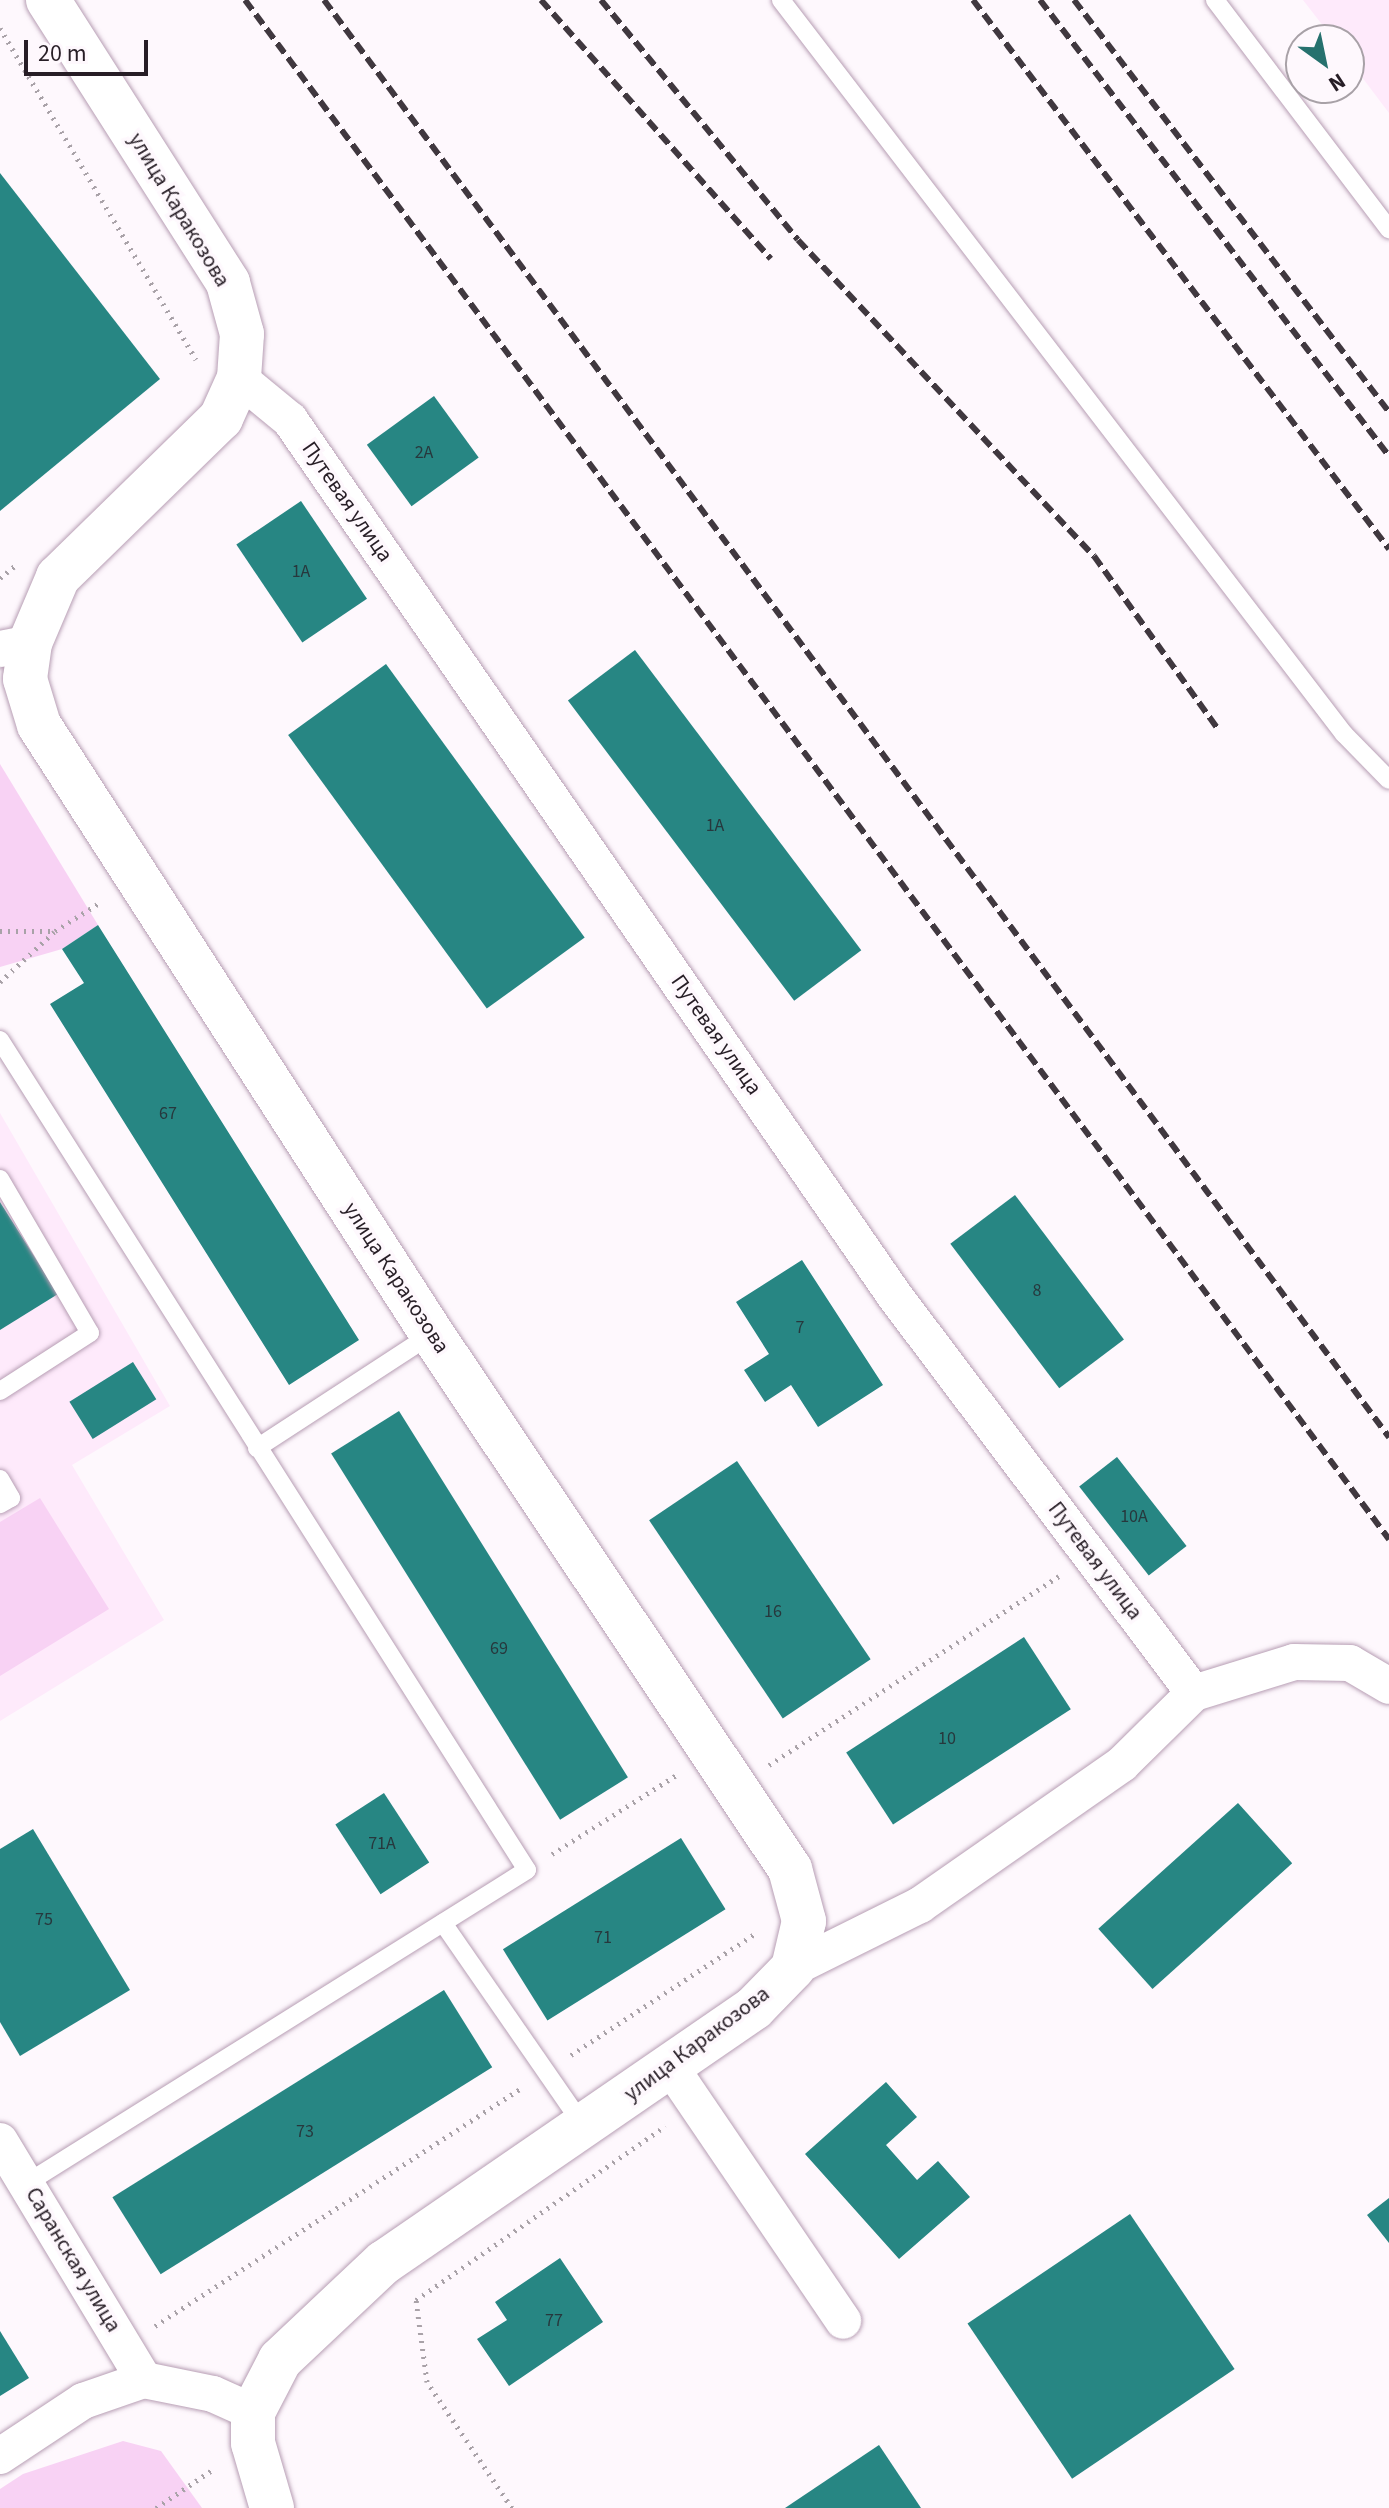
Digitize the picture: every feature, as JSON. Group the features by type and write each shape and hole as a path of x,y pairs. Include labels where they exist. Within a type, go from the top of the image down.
{"main road":[{"name":"улица Каракозова","path":"48,0 228,283 242,334 221,374 194,451 135,494 58,577 15,646 39,725 65,771 432,1334 703,1768 790,1869 804,1921 793,1968 754,2008 384,2262 280,2360 253,2428"},
{"path":"253,2428 272,2508"}],"street":[{"name":"Путевая улица","path":"221,374 290,420 894,1295 1194,1693"},
{"path":"793,1968 920,1905 1122,1764 1194,1693 1294,1662 1350,1663 1389,1686"},
{"path":"670,2066 843,2321"},
{"name":"Саранская улица","path":"0,2141 144,2380"},
{"path":"0,2456 83,2401 144,2380 213,2394 253,2428"}],"lane":[{"path":"781,0 1344,734 1389,780"},
{"path":"1215,0 1389,229"},
{"path":"0,1040 527,1870 27,2183"},
{"path":"0,1179 90,1333 0,1391"},
{"path":"257,1448 432,1334"},
{"path":"0,1479 11,1498 0,1504"},
{"path":"443,1923 584,2127"}],"path":[{"path":"0,28 221,374"},
{"path":"0,578 24,559"},
{"path":"0,982 55,931 112,895"},
{"path":"0,931 55,931"},
{"path":"527,1870 685,1770 762,1770 1091,1555"},
{"path":"124,2346 347,2208 545,2072 768,1925"},
{"path":"512,2508 427,2382 416,2300 696,2105"},
{"path":"156,2508 253,2428"}],"shaded area":[{"path":"1303,0 1389,0 1389,113 1365,81 1365,24 1322,24"},
{"path":"0,764 98,925 62,949 0,967"},
{"path":"0,1113 170,1406 72,1465 164,1620 0,1721"},
{"path":"40,1498 109,1609 0,1676 0,1522"},
{"path":"123,2441 161,2451 202,2508 0,2508 0,2489 23,2474"}],"building":[{"path":"0,173 160,379 0,511"},
{"path":"434,396 479,457 412,506 367,445"},
{"path":"301,501 367,599 302,642 236,545"},
{"path":"635,650 861,950 794,1001 568,701"},
{"path":"386,664 585,937 487,1009 288,735"},
{"path":"98,925 359,1340 289,1385 50,1004 84,983 62,949"},
{"path":"1015,1195 1124,1340 1059,1388 950,1244"},
{"path":"0,1202 58,1294 0,1330"},
{"path":"802,1260 883,1385 818,1427 791,1385 765,1402 744,1370 769,1354 736,1302"},
{"path":"133,1362 156,1399 93,1439 69,1402"},
{"path":"399,1411 628,1777 560,1820 331,1453"},
{"path":"1117,1457 1187,1546 1149,1576 1079,1487"},
{"path":"737,1461 871,1659 783,1718 649,1520"},
{"path":"1024,1637 1071,1709 893,1825 846,1752"},
{"path":"384,1793 429,1863 381,1894 335,1825"},
{"path":"1238,1803 1292,1863 1152,1989 1098,1929"},
{"path":"33,1829 130,1990 20,2056 0,2022 0,1849"},
{"path":"681,1838 726,1909 547,2021 503,1949"},
{"path":"444,1990 492,2067 161,2274 112,2197"},
{"path":"886,2082 917,2117 886,2145 917,2180 938,2161 970,2197 899,2259 805,2154"},
{"path":"1389,2198 1389,2243 1367,2215"},
{"path":"1130,2214 1235,2369 1072,2479 968,2324"},
{"path":"560,2258 603,2322 509,2386 477,2339 507,2320 495,2302"},
{"path":"0,2331 29,2378 0,2396"},
{"path":"879,2445 921,2508 785,2508"}],"railway":[{"path":"245,0 1389,1539"},
{"path":"324,0 1389,1437"},
{"path":"541,0 771,259"},
{"path":"601,0 798,240 1094,556 1217,728"},
{"path":"973,0 1389,549"},
{"path":"1040,0 1389,456"},
{"path":"1074,0 1389,412"}]}
